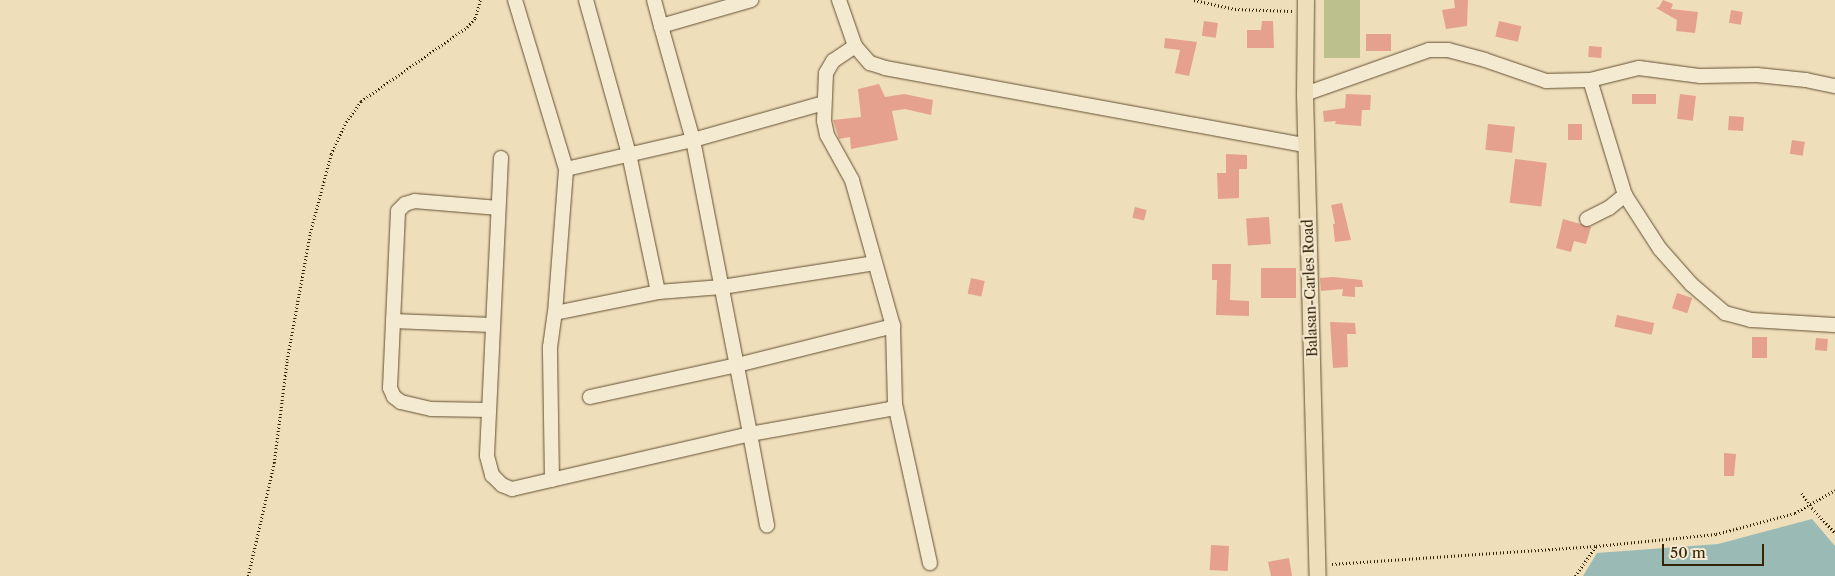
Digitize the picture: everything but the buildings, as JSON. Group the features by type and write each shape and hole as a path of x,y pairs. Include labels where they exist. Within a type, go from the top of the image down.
{"main road":[{"name":"Balasan-Carles Road","path":"1306,6 1306,145 1318,571"}],"street":[{"path":"515,0 566,169 555,313 550,346 552,480"},
{"path":"586,0 629,154 658,292"},
{"path":"654,0 693,140 767,525"},
{"path":"661,26 752,0"},
{"path":"839,0 855,46 870,63 886,68 1306,145"},
{"path":"855,46 833,61 826,74 824,103 827,135 852,180 893,326 895,404 930,563"},
{"path":"1305,94 1429,50 1448,50 1485,60 1546,81 1590,80 1639,68 1700,76 1766,76 1806,80 1835,86"},
{"path":"1590,80 1625,195 1660,249 1691,284 1725,313 1751,320 1835,325"},
{"path":"566,169 693,140 824,103"},
{"path":"500,158 487,456 492,475 502,485 512,489 750,434 891,409 895,404"},
{"path":"1587,220 1610,208 1625,195"},
{"path":"489,410 431,409 401,402 394,397 390,388 398,211 405,204 415,201 498,208"},
{"path":"555,313 658,292 722,287 875,263"},
{"path":"393,321 492,325"},
{"path":"590,397 736,365 893,326"}],"path":[{"path":"248,576 274,463 287,360 310,233 331,154 346,122 361,101 467,27 475,18 480,0"},
{"path":"1194,0 1235,9 1306,6"},
{"path":"1318,571 1716,534 1795,513 1835,490"},
{"path":"1802,492 1810,505 1835,533"},
{"path":"1575,576 1596,546"}],"green space":[{"path":"1324,0 1360,0 1360,58 1324,58"}],"water":[{"path":"1812,519 1835,546 1835,576 1583,576 1597,553 1718,544"}]}
